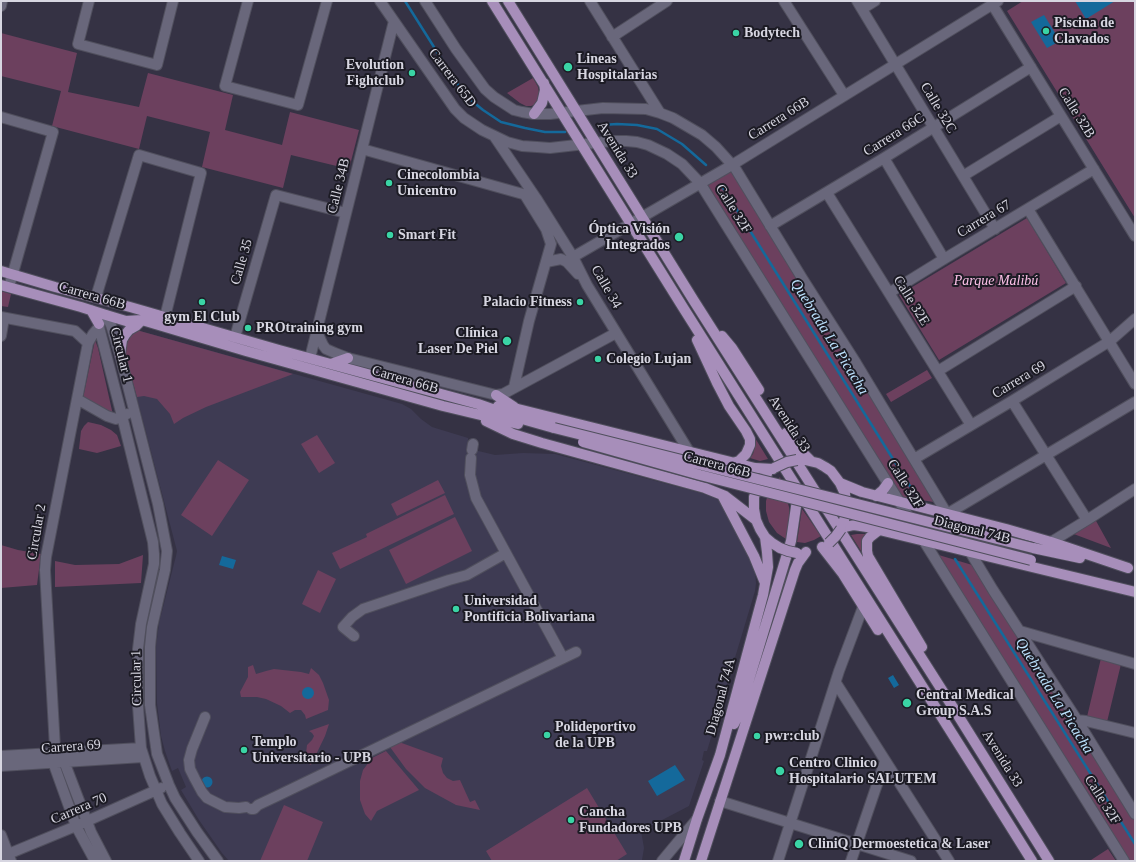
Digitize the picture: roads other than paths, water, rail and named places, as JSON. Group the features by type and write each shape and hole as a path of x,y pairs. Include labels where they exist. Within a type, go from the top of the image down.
{"main road":[{"name":"Avenida 33","path":"492,1 1032,861"},
{"name":"Avenida 33","path":"508,1 694,301 1049,861"},
{"path":"534,114 542,103 545,90 544,83"},
{"name":"Carrera 66B","path":"1,271 478,404 554,431 700,475 802,501"},
{"name":"Carrera 66B","path":"5,286 126,320 142,320 246,352 470,413 554,431 800,491"},
{"path":"96,297 106,315 128,306"},
{"path":"694,301 732,348 793,443 811,461"},
{"path":"684,309 717,383 729,406 750,439 749,449 746,454 739,461 733,463"},
{"path":"91,310 99,325"},
{"path":"120,355 122,340 125,334 142,320"},
{"path":"331,364 348,358"},
{"path":"496,395 518,409"},
{"path":"478,404 518,409 755,468 773,468"},
{"path":"470,413 514,434 542,443 705,488 732,501 756,520"},
{"path":"652,473 661,470 664,466 666,456 663,446"},
{"path":"705,488 700,479 700,473 701,467 708,457"},
{"path":"797,460 811,461 831,471 840,483 845,494 845,517 841,529 826,545 813,551 801,553 788,551 780,548 765,537 756,520 754,497 764,476 773,468 787,462 797,460"},
{"path":"840,483 876,496 1006,529 1050,542 1133,570"},
{"path":"876,496 888,483"},
{"path":"720,755 738,716 791,541 800,491"},
{"name":"Diagonal 74B","path":"800,491 1033,548 1133,570"},
{"path":"722,495 754,556 766,584"},
{"name":"Diagonal 74B","path":"802,501 1031,560 1135,591"},
{"path":"841,529 850,526 860,526 879,530 1135,591"},
{"path":"951,547 956,536 956,529"},
{"path":"999,559 997,553 997,543 1006,529"},
{"path":"879,530 867,541 866,551 868,556 928,656 954,709"},
{"name":"Diagonal 74A","path":"684,861 720,755 766,584 768,560 765,537"},
{"path":"826,545 863,607 902,664 933,704"},
{"name":"Diagonal 74A","path":"701,861 801,553"}],"street":[{"path":"1,6 2,1"},
{"path":"89,1 78,44 158,65 173,1"},
{"path":"248,1 225,86 298,105 327,1"},
{"name":"Carrera 65D","path":"380,1 459,114 494,136 507,142 550,148 596,143 626,141 637,142 648,145 667,154 703,181"},
{"name":"Carrera 65D","path":"425,1 456,49 485,89 494,97 514,110 534,114 577,112 603,108 646,109 660,112 702,135 716,146 729,166"},
{"path":"590,1 660,112"},
{"path":"612,36 666,1"},
{"path":"784,1 844,95"},
{"path":"860,5 875,1"},
{"name":"Carrera 66B","path":"573,257 729,166 995,3"},
{"name":"Calle 32B","path":"995,3 1031,67 1135,236"},
{"name":"Calle 32C","path":"860,5 995,229"},
{"name":"Calle 34B","path":"310,358 394,21"},
{"name":"Carrera 66C","path":"770,226 827,193 1031,67"},
{"path":"963,176 1061,116"},
{"path":"1,117 53,132 13,274 5,286"},
{"name":"Calle 34","path":"494,136 536,198 573,257 616,333 690,453"},
{"path":"362,149 536,198"},
{"path":"96,297 139,155 202,173 165,317"},
{"path":"884,158 944,259"},
{"name":"Calle 32F","path":"729,166 770,226 856,363 970,552 1135,814"},
{"name":"Carrera 67","path":"889,293 1094,169"},
{"name":"Calle 32F","path":"703,181 888,483 1124,861"},
{"name":"Calle 32E","path":"827,193 971,425"},
{"name":"Calle 35","path":"235,337 276,195 346,212"},
{"path":"514,387 529,321 551,244 546,229 524,195"},
{"path":"1028,209 1135,384"},
{"path":"546,262 561,260 567,262 587,284"},
{"path":"938,371 1076,286"},
{"name":"Circular 1","path":"199,861 171,819 156,791 142,752 138,706 138,649 141,624 154,564 154,554 153,542 99,325 106,315 111,324 120,355 158,504 167,551 165,570 152,627 149,667 150,705 157,754 168,785 212,859"},
{"path":"1,336 3,317 74,331 88,343"},
{"name":"Carrera 69","path":"914,459 1110,341 1135,319"},
{"name":"Circular 2","path":"95,861 76,826 57,755 44,570 88,343 92,334 99,325"},
{"name":"Carrera 66B","path":"317,332 326,349 348,358 496,395"},
{"path":"496,395 503,394 616,333"},
{"path":"77,399 107,416 116,419 134,411"},
{"path":"1012,401 1087,520"},
{"path":"947,514 1135,402"},
{"path":"472,451 470,475 476,498 563,658"},
{"path":"1050,542 1135,489"},
{"path":"354,636 343,627 352,617 363,609 467,575 506,553"},
{"path":"778,861 836,683 863,607"},
{"path":"1020,632 1135,664"},
{"path":"204,717 189,760 190,769 199,787 207,798 226,807 249,808 576,652"},
{"path":"836,683 949,861"},
{"path":"1077,720 1135,733"},
{"name":"Carrera 69","path":"1,756 142,752"},
{"name":"Carrera 69","path":"1,766 57,755"},
{"name":"Circular 2","path":"57,755 90,832 106,861"},
{"path":"850,861 885,761"},
{"name":"Carrera 70","path":"7,857 168,785"},
{"path":"720,801 911,861"},
{"path":"662,861 697,819"},
{"path":"1,835 7,857"},
{"path":"937,861 942,850"}],"water":[{"path":"1075,1 1115,1 1086,19"},
{"name":"Piscina de Clavados","path":"1044,15 1060,41 1047,48 1031,22"},
{"path":"222,556 236,560 233,569 219,565"},
{"path":"893,675 899,685 894,688 888,678"},
{"path":"310,687 313,688 313,698 306,699 303,698 302,691 303,688"},
{"path":"675,765 685,780 657,796 648,781"},
{"path":"205,777 209,777 211,778 211,786 205,787 202,784 202,780"}],"waterway":[{"name":"Quebrada La Picacha","path":"405,1 456,82 472,101 501,122 545,132 565,132"},
{"name":"Quebrada La Picacha","path":"603,125 637,125 657,129 682,144 706,165"},
{"name":"Quebrada La Picacha","path":"722,186 918,499"},
{"name":"Quebrada La Picacha","path":"955,559 1135,844"}],"place":[{"name":"Piscina de Clavados","path":"1046,31"},
{"name":"Bodytech","path":"736,33"},
{"name":"Lineas Hospitalarias","path":"568,67"},
{"name":"Evolution Fightclub","path":"412,73"},
{"name":"Cinecolombia Unicentro","path":"389,183"},
{"name":"Smart Fit","path":"390,235"},
{"name":"Óptica Visión Integrados","path":"679,237"},
{"name":"gym El Club","path":"202,302"},
{"name":"Palacio Fitness","path":"580,302"},
{"name":"PROtraining gym","path":"248,328"},
{"name":"Clínica Laser De Piel","path":"507,341"},
{"name":"Colegio Lujan","path":"598,359"},
{"name":"Universidad Pontificia Bolivariana","path":"456,609"},
{"name":"Central Medical Group S.A.S","path":"907,703"},
{"name":"Polideportivo de la UPB","path":"547,735"},
{"name":"pwr:club","path":"757,736"},
{"name":"Templo Universitario - UPB","path":"244,750"},
{"name":"Centro Clinico Hospitalario SALUTEM","path":"780,771"},
{"name":"Cancha Fundadores UPB","path":"571,820"},
{"name":"CliniQ Dermoestetica & Laser","path":"799,844"}],"park label":[{"name":"Parque Malibú","path":"996,281"}]}
